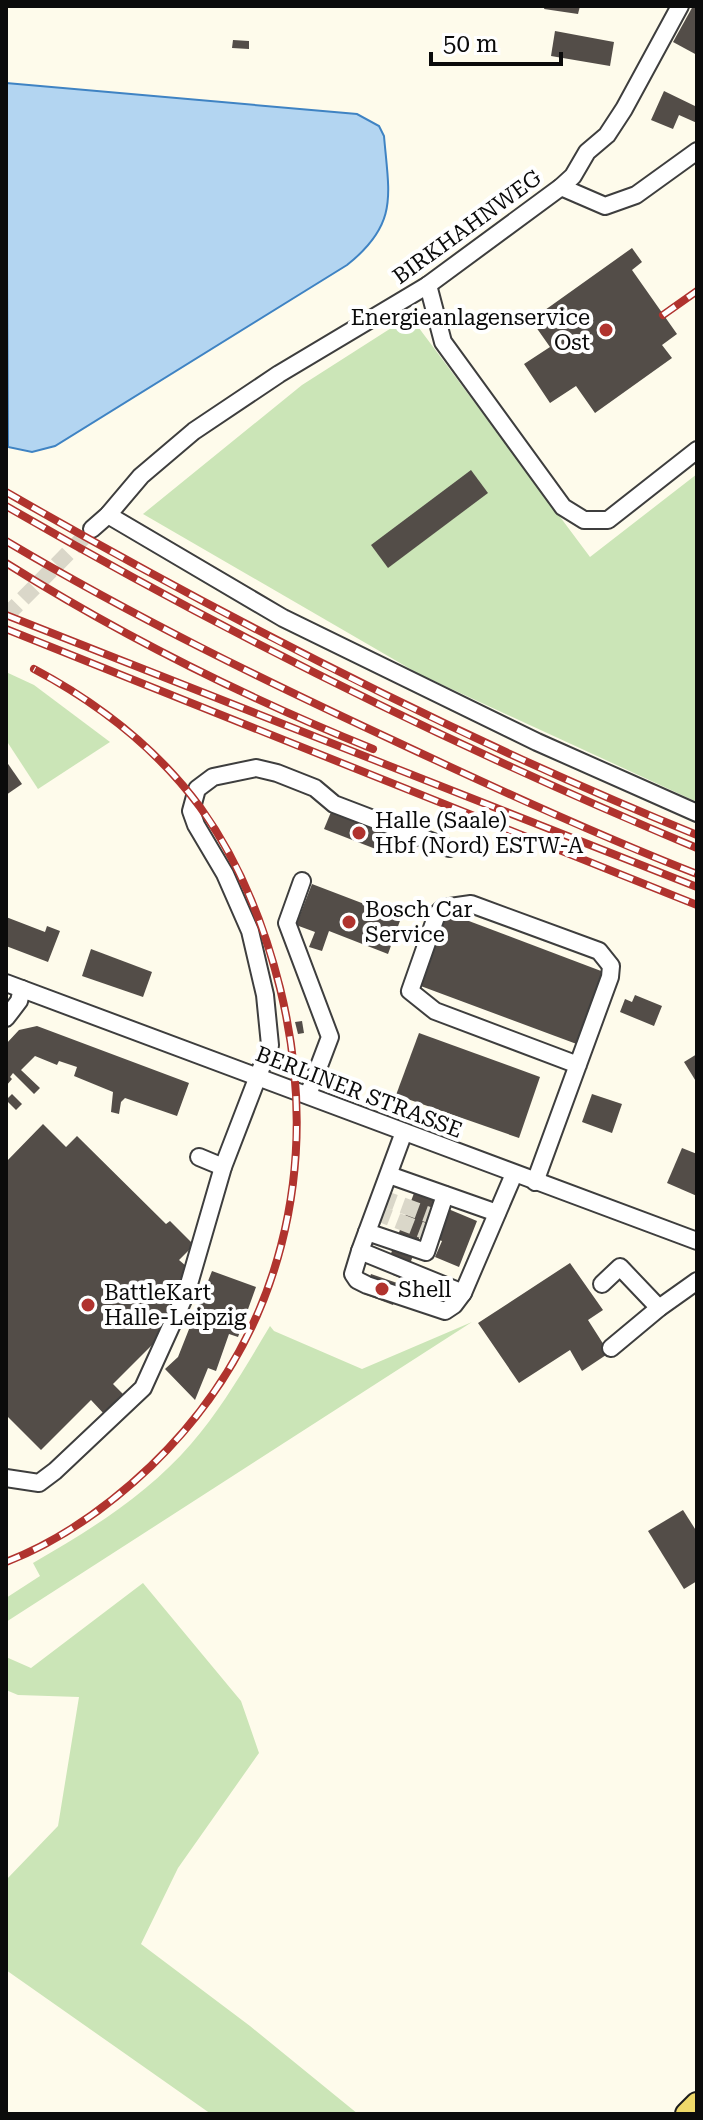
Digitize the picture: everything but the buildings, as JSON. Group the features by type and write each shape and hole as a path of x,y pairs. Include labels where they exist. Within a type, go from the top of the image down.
{"main road":[{"path":"687,2114 697,2104"}],"street":[{"name":"BIRKHAHNWEG","path":"92,529 141,476 194,431 279,374 428,285 561,187 573,176 587,152 607,135 680,6"},
{"path":"561,187 605,206 636,195 697,151"},
{"path":"428,285 443,342 563,507 584,520 608,520 697,450"},
{"path":"108,515 283,618 537,742 697,813"},
{"path":"6,1478 39,1483 143,1388 187,1291 223,1167 270,1045 265,995 250,931 225,874 196,825 191,811 197,789 213,777 256,768 315,788 334,804 449,848"},
{"path":"302,881 287,923 330,1037 308,1095"},
{"path":"535,1182 578,1065 610,977 611,966 599,951 471,904 443,908 437,914 410,991 435,1011 578,1065"},
{"name":"BERLINER STRASSE","path":"6,983 535,1182 694,1235"},
{"path":"6,1018 19,1001 22,989"},
{"path":"404,1132 353,1274 367,1285 445,1311 454,1305 463,1293 514,1174"},
{"path":"199,1157 223,1167"},
{"path":"389,1175 497,1213"},
{"path":"367,1232 426,1252 445,1195"},
{"path":"360,1251 463,1293"},
{"path":"602,1284 620,1267 659,1308"},
{"path":"611,1348 697,1281"}],"green space":[{"path":"410,316 590,557 697,474 697,802 419,674 143,514 302,385"},
{"path":"6,672 34,685 110,742 38,789 6,740"},
{"path":"472,1322 6,1622 6,1598 40,1576 33,1563 137,1495 191,1444 223,1401 270,1326 274,1331 362,1369"},
{"path":"143,1583 241,1701 259,1753 178,1868 141,1944 250,2026 358,2114 211,2114 6,1970 6,1880 58,1826 79,1697 18,1695 6,1690 6,1657 31,1668"}],"water":[{"path":"6,83 357,114 379,126 384,136 388,192 383,222 364,250 347,265 55,446 32,452 8,447"}],"tunnel":[{"path":"6,616 92,529"},
{"path":"380,1197 437,1218"},
{"path":"375,1212 432,1234"}],"railway":[{"path":"663,315 697,291"},
{"path":"6,492 174,586 432,718 697,835"},
{"path":"6,506 175,600 346,688 520,771 697,848"},
{"path":"6,541 201,648 301,697 548,812 697,874"},
{"path":"6,563 95,616 186,664 279,709 373,749"},
{"path":"6,615 697,887"},
{"path":"6,629 697,905"},
{"path":"6,1562 65,1533 135,1481 196,1416 233,1362 261,1305 281,1245 293,1183 297,1119 292,1054 280,988 258,917 227,849 200,807 145,747 103,712 34,669"}],"place":[{"name":"Energieanlagenservice Ost","path":"606,330"},
{"name":"Halle (Saale) Hbf (Nord) ESTW-A","path":"359,833"},
{"name":"Bosch Car Service","path":"349,922"},
{"name":"Shell","path":"382,1289"},
{"name":"BattleKart Halle-Leipzig","path":"88,1305"}]}
